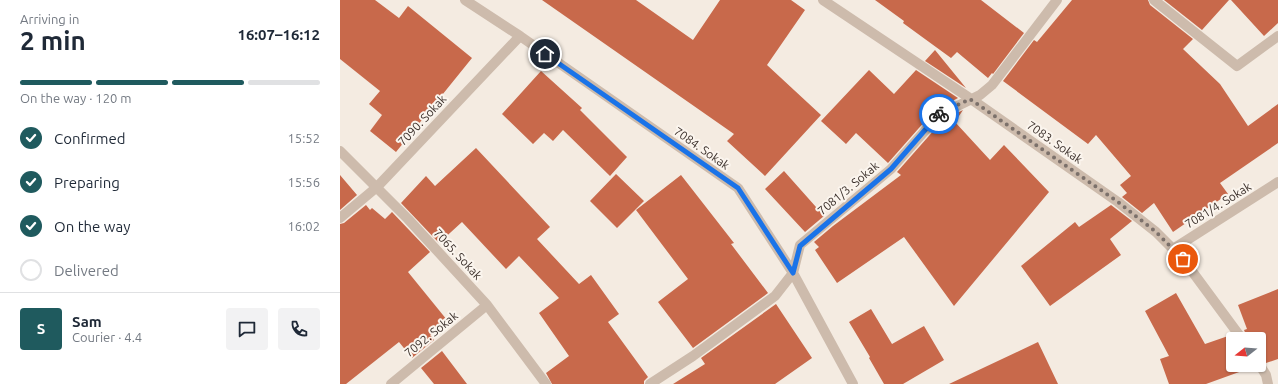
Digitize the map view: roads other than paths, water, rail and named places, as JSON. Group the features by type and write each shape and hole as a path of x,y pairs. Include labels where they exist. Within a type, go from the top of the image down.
{"street":[{"name":"7084. Sokak","path":"464,0 520,36 738,188 793,273 852,384"},
{"name":"7083. Sokak","path":"823,0 970,99 1118,202 1156,232 1183,259 1237,332"},
{"name":"7081/3. Sokak","path":"650,384 693,356 775,296 793,273 800,246 891,169 939,114 980,95 992,84 1057,0"},
{"path":"1154,0 1237,66 1278,36"},
{"name":"7090. Sokak","path":"340,218 377,187 520,36"},
{"name":"7065. Sokak","path":"340,151 377,187 487,305 546,384"},
{"name":"7081/4. Sokak","path":"1172,249 1278,182"},
{"name":"7092. Sokak","path":"391,384 487,305"},
{"path":"1264,372 1268,384"}]}
